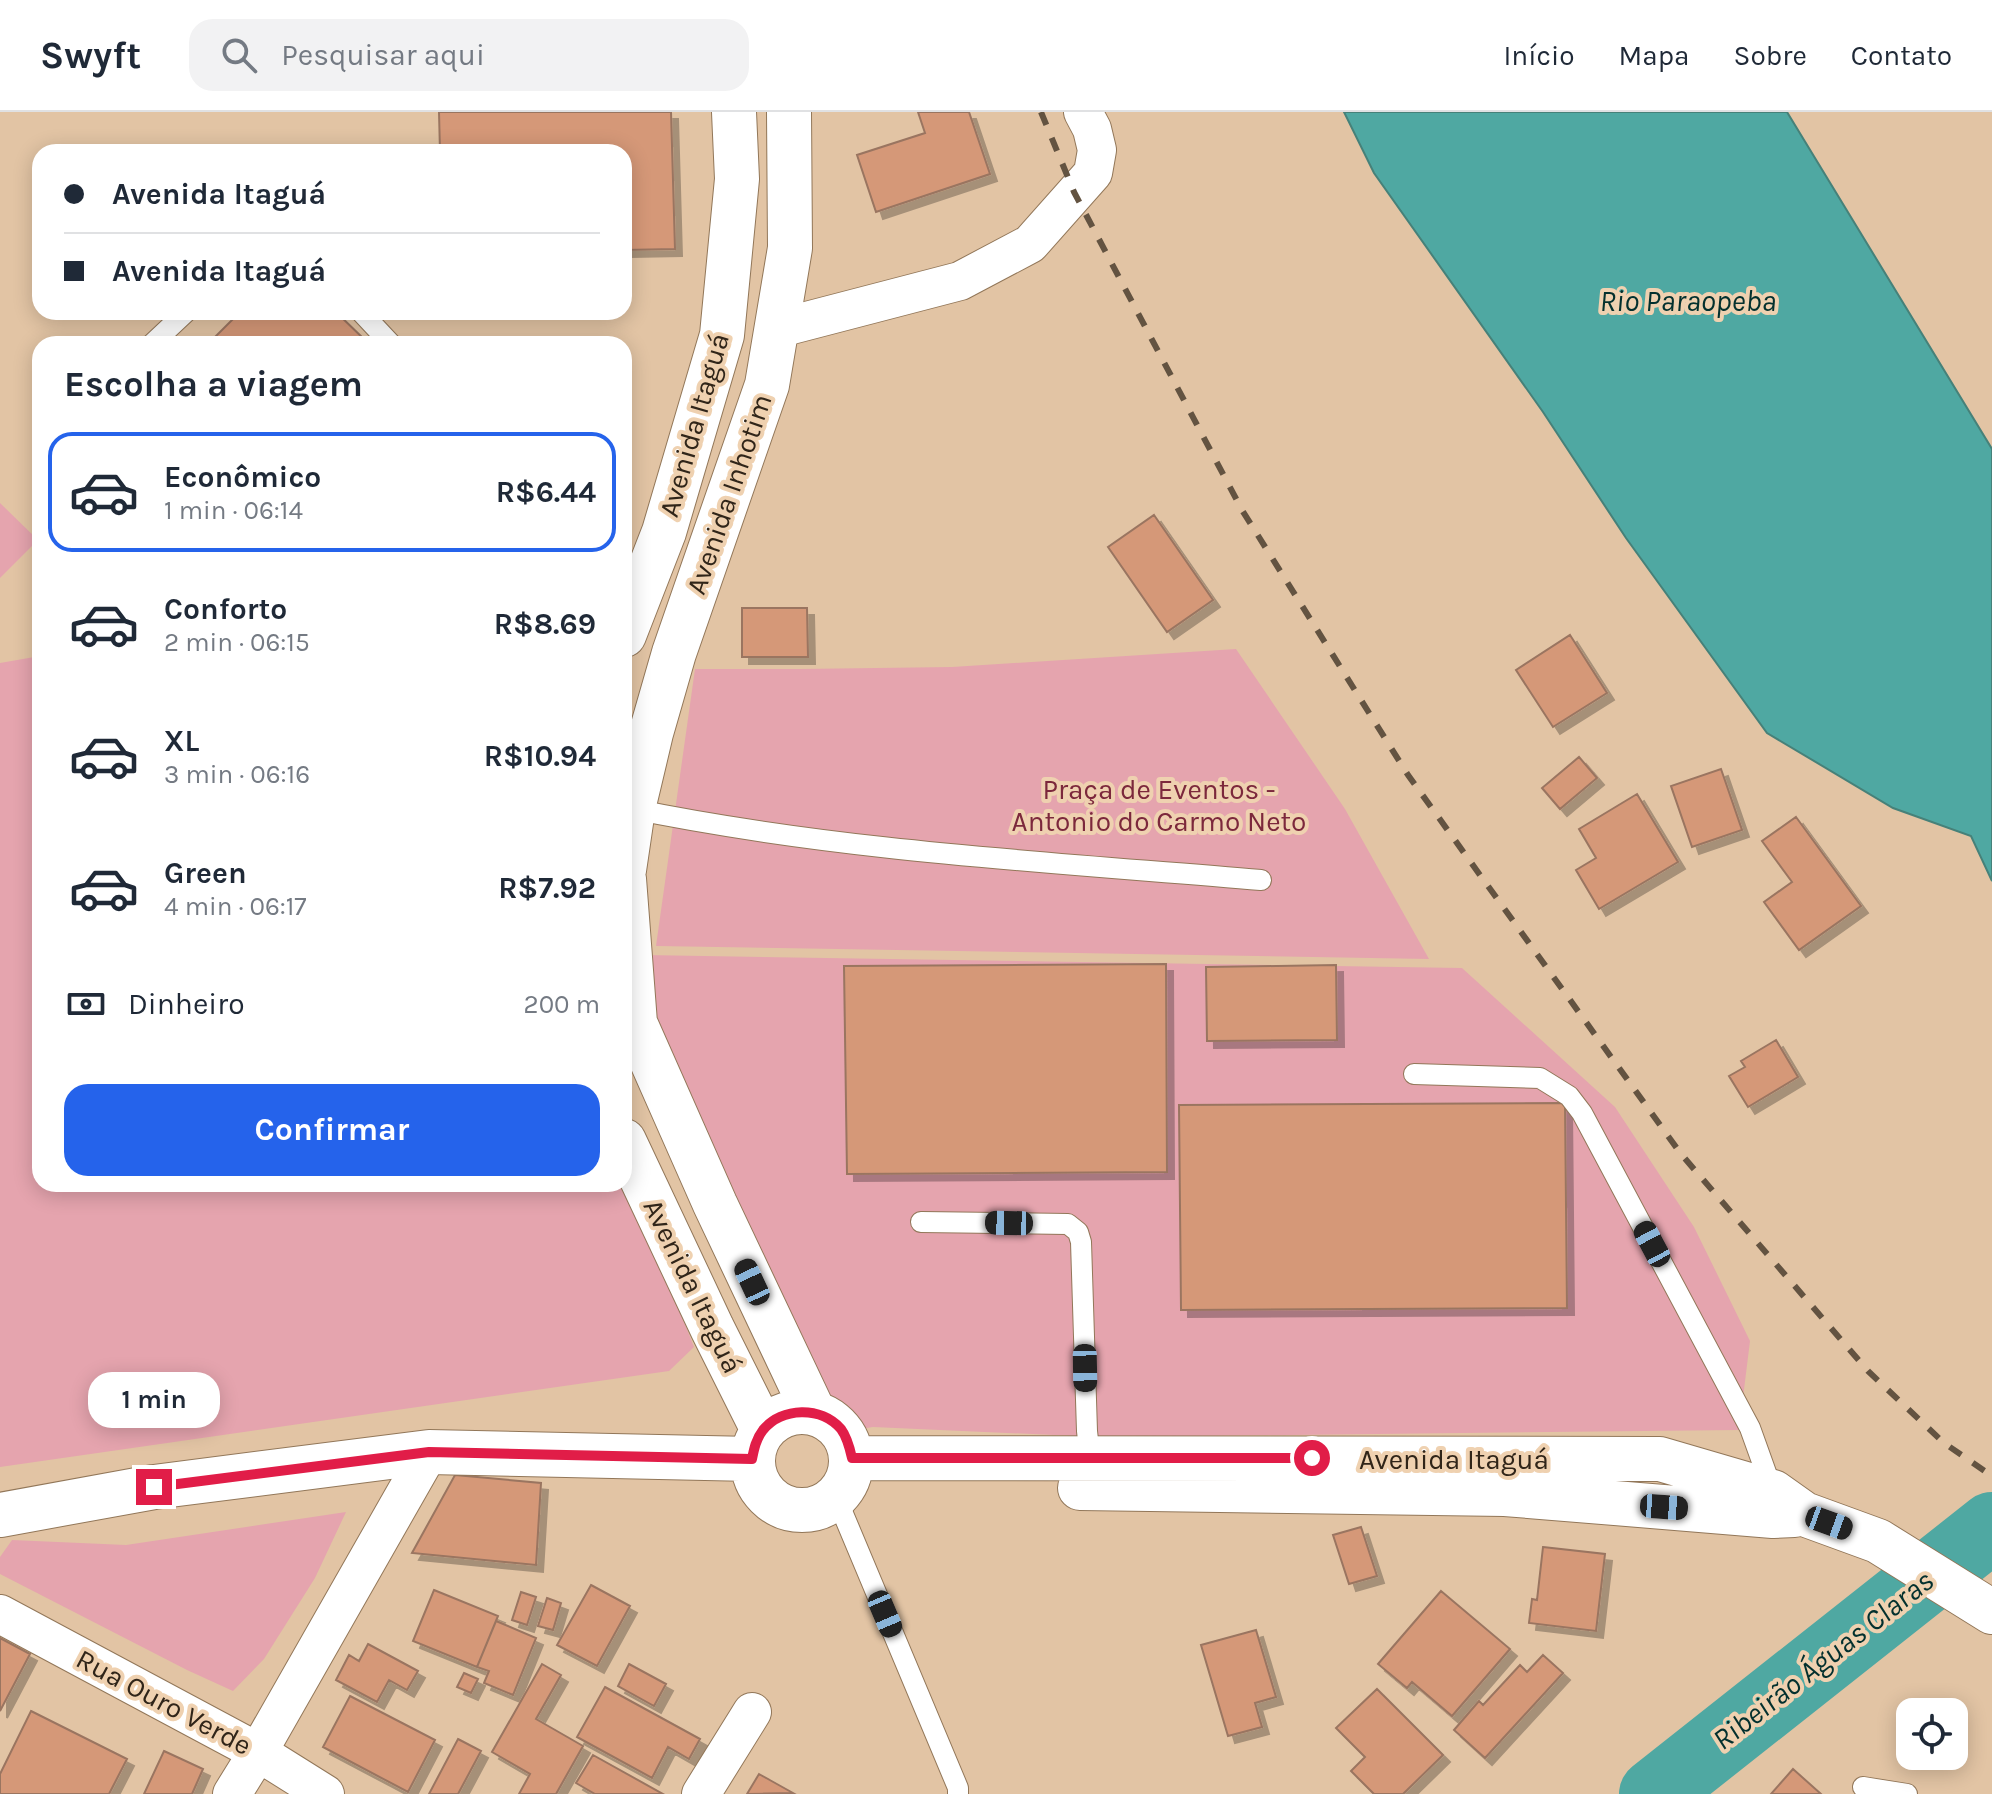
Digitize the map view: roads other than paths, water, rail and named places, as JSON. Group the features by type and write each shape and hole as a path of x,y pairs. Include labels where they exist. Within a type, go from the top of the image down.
{"main road":[{"name":"Avenida Itaguá","path":"632,614 664,532 722,335 737,179 734,112"},
{"name":"Avenida Inhotim","path":"632,782 638,730 674,653 767,385 790,248 789,112"},
{"path":"632,984 635,1023 715,1204 814,1413"},
{"name":"Avenida Itaguá","path":"632,1158 712,1328 758,1444 755,1476 762,1491 774,1502 789,1509 822,1507 845,1480 1090,1458 1660,1459 1789,1503 1878,1541 1992,1612"},
{"path":"0,1515 154,1487 429,1452 758,1444 774,1420 800,1411 828,1419 841,1429 848,1443 845,1480"},
{"name":"Avenida Itaguá","path":"845,1480 1505,1494 1773,1516 1789,1503"}],"street":[{"path":"776,329 960,281 1030,244 1093,173 1097,150 1092,129 1083,112"},
{"path":"232,1794 429,1452"},
{"name":"Rua Ouro Verde","path":"0,1614 258,1752 325,1794"},
{"path":"701,1794 752,1712"}],"lane":[{"path":"160,336 178,320"},
{"path":"368,320 384,336"},
{"path":"632,809 790,836 895,849 1261,880"},
{"path":"1414,1074 1540,1078 1569,1096 1582,1113 1789,1503"},
{"path":"921,1222 1068,1224 1078,1232 1081,1242 1090,1458"},
{"path":"845,1480 958,1794"},
{"path":"1863,1787 1907,1794"}],"water":[{"name":"Rio Paraopeba","path":"1344,112 1787,112 1992,449 1992,881 1971,836 1893,808 1767,733 1626,538 1543,412 1374,173"}],"waterway":[{"name":"Ribeirão Águas Claras","path":"1654,1794 1992,1527"}],"railway":[{"path":"1041,112 1074,192 1242,510 1408,775 1681,1154 1868,1371 1944,1443 1992,1476"}],"park label":[{"name":"Praça de Eventos - Antonio do Carmo Neto","path":"1159,805"}]}
